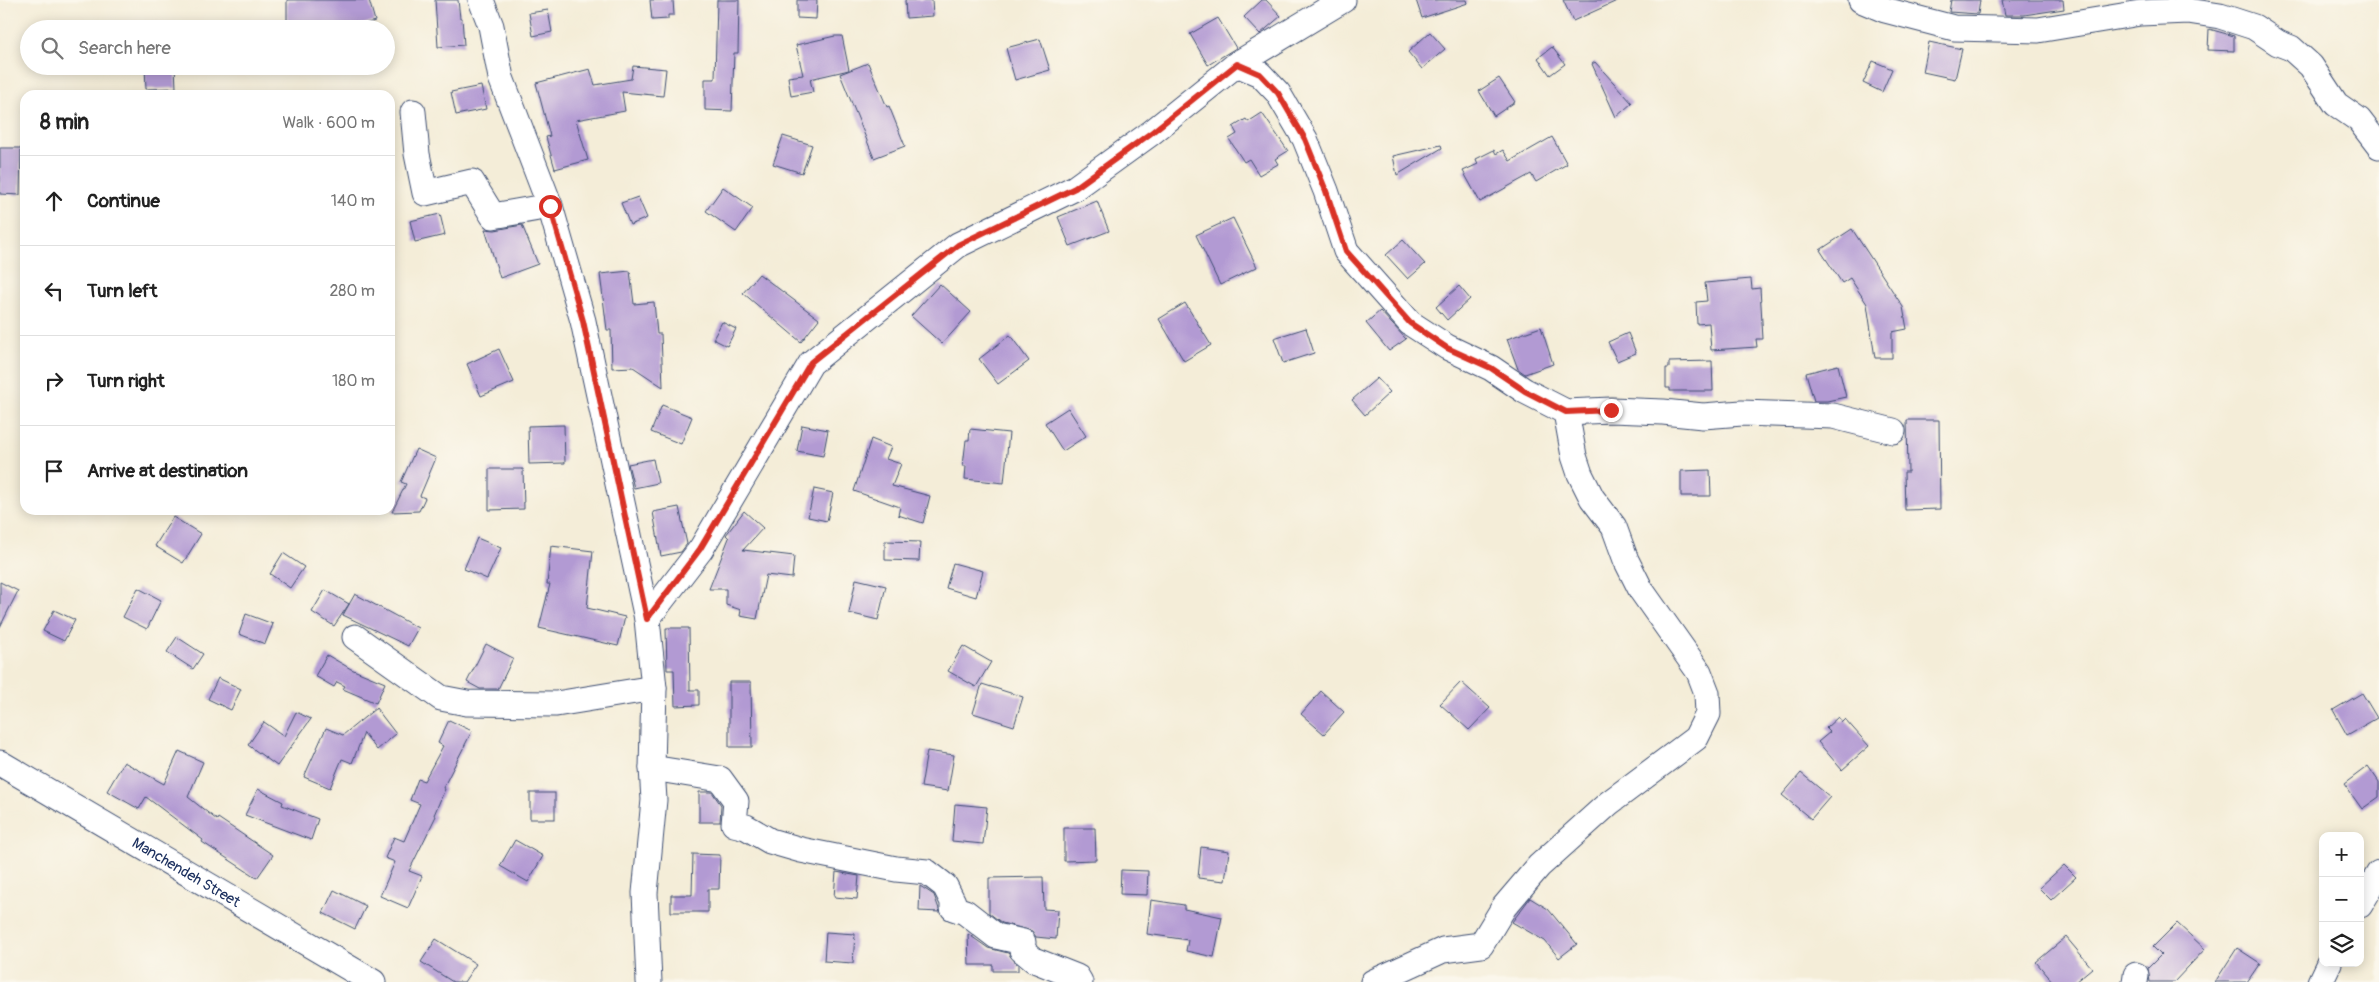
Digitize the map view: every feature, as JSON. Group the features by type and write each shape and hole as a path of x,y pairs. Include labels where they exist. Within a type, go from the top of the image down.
{"street":[{"path":"481,0 491,26 501,78 550,206 583,321 647,619 654,688 652,768 654,800 644,892 649,982"},
{"path":"647,619 700,549 811,362 958,245 1075,188 1151,133 1237,64 1343,0"},
{"path":"1861,0 1884,10 1954,28 2038,30 2140,13 2188,10 2220,16 2254,27 2278,43 2292,48 2311,66 2336,104 2358,120 2379,146"},
{"path":"1237,64 1260,74 1278,93 1305,139 1326,191 1346,251 1410,323 1447,348 1491,368 1525,391 1566,412 1611,410 1703,416 1742,413 1833,416 1893,431"},
{"path":"413,112 417,154 425,193 472,182 492,216 550,206"},
{"path":"1372,982 1443,950 1481,944 1504,907 1539,866 1609,803 1696,738 1708,714 1707,693 1699,672 1641,590 1626,560 1614,527 1592,498 1580,474 1574,456 1566,412"},
{"path":"356,637 441,698 467,703 556,704 654,688"},
{"name":"Manchendeh Street","path":"0,763 372,982"},
{"path":"652,768 720,779 736,801 734,824 746,827 770,841 802,850 896,869 927,872 945,886 954,908 965,912 996,936 1023,942 1022,950 1034,960 1077,977 1080,982"},
{"path":"2364,898 2379,873"},
{"path":"2320,982 2327,967"}],"building":[{"path":"287,0 369,0 375,20 287,20"},
{"path":"435,0 458,0 460,18 462,18 464,45 438,47"},
{"path":"650,0 673,0 674,15 668,15 668,19 652,20"},
{"path":"717,0 739,0 738,53 734,53 732,111 705,110 705,79 715,79"},
{"path":"797,0 817,0 816,19 797,18"},
{"path":"905,0 932,0 933,16 906,18"},
{"path":"1262,0 1266,0 1281,16 1260,34 1244,17"},
{"path":"1416,0 1467,0 1468,3 1422,18"},
{"path":"1563,0 1619,0 1573,21"},
{"path":"1951,0 1980,0 1978,14 1949,12"},
{"path":"2002,0 2063,0 2064,9 2024,15 2005,15"},
{"path":"548,10 552,32 533,36 529,13"},
{"path":"1218,18 1236,48 1208,65 1190,34"},
{"path":"2209,29 2234,36 2234,51 2208,50"},
{"path":"1430,32 1445,49 1422,69 1408,52"},
{"path":"842,36 849,70 810,79 813,92 791,96 788,77 803,75 796,45"},
{"path":"1040,39 1050,70 1015,80 1006,48"},
{"path":"1929,42 1962,49 1955,79 1923,72"},
{"path":"1552,47 1565,64 1550,75 1538,58"},
{"path":"1873,61 1892,69 1882,92 1863,83"},
{"path":"1595,62 1632,103 1616,117 1592,64"},
{"path":"868,63 887,107 889,106 905,146 874,158 840,74"},
{"path":"633,66 666,69 663,96 622,92 625,111 576,120 588,160 555,169 546,137 550,136 536,83 590,69 595,85 631,79"},
{"path":"145,75 175,75 176,88 146,89"},
{"path":"1499,78 1515,102 1494,116 1479,91"},
{"path":"481,86 486,109 456,115 451,92"},
{"path":"1262,113 1288,151 1275,159 1278,164 1259,175 1249,159 1244,162 1229,139 1237,134 1233,127 1246,119 1248,122"},
{"path":"783,136 812,145 802,173 773,164"},
{"path":"1552,137 1567,164 1536,182 1531,174 1480,202 1463,171 1478,164 1476,159 1494,150 1496,154 1503,150 1510,161"},
{"path":"1441,145 1442,148 1397,175 1393,156"},
{"path":"0,148 20,148 20,195 0,194"},
{"path":"723,187 753,208 736,232 706,211"},
{"path":"638,197 647,218 630,225 621,203"},
{"path":"1097,201 1109,231 1070,246 1058,217"},
{"path":"440,214 445,235 415,242 410,221"},
{"path":"1233,218 1257,267 1220,285 1196,235"},
{"path":"522,225 538,264 500,278 485,229 495,230"},
{"path":"1852,229 1903,307 1907,329 1892,332 1892,358 1875,358 1867,304 1850,278 1842,283 1820,250"},
{"path":"1403,240 1425,264 1408,279 1386,255"},
{"path":"630,271 634,304 654,302 657,334 661,334 663,387 633,367 612,368 611,330 607,330 600,274"},
{"path":"759,274 819,319 801,342 743,293"},
{"path":"1751,279 1752,289 1760,288 1763,339 1756,339 1757,347 1711,350 1709,323 1697,324 1696,302 1707,301 1705,283"},
{"path":"940,284 971,312 942,344 911,316"},
{"path":"1459,286 1470,299 1447,320 1436,307"},
{"path":"1185,303 1211,345 1184,361 1159,319"},
{"path":"1380,311 1406,339 1389,351 1366,323"},
{"path":"722,322 736,329 727,346 713,339"},
{"path":"1541,327 1553,364 1525,374 1518,369 1507,339"},
{"path":"1306,328 1314,353 1283,363 1274,338"},
{"path":"1628,333 1636,353 1617,361 1608,342"},
{"path":"1010,335 1029,361 998,384 979,359"},
{"path":"499,349 514,382 481,396 467,364"},
{"path":"1712,361 1713,391 1670,391 1670,388 1666,388 1666,368 1669,368 1669,362"},
{"path":"1838,365 1846,397 1827,401 1814,401 1806,373"},
{"path":"1377,378 1390,392 1365,415 1352,400"},
{"path":"662,405 692,417 681,444 651,432"},
{"path":"1068,408 1086,436 1063,451 1045,423"},
{"path":"1907,420 1939,420 1940,509 1905,510 1904,472 1908,472"},
{"path":"564,425 565,463 529,464 528,426"},
{"path":"802,425 828,430 823,456 797,451"},
{"path":"970,429 1009,433 1004,483 965,479 966,466 963,466 966,440 969,440"},
{"path":"871,439 891,447 886,459 901,464 892,486 930,496 923,523 898,515 900,507 854,491"},
{"path":"416,449 436,458 420,496 425,498 419,511 395,512 395,506 406,484 401,482"},
{"path":"653,459 658,483 634,488 628,464"},
{"path":"489,469 523,469 524,509 489,510"},
{"path":"1710,470 1711,496 1681,496 1681,471"},
{"path":"814,489 833,493 827,521 808,517"},
{"path":"679,507 687,544 681,552 661,556 653,512"},
{"path":"744,511 763,528 743,550 794,556 792,578 766,575 757,619 740,616 741,610 726,605 726,589 709,589 729,538 726,535"},
{"path":"173,517 201,534 183,563 155,546"},
{"path":"477,538 501,548 487,579 464,569"},
{"path":"885,541 920,542 919,561 885,560"},
{"path":"551,546 593,551 587,608 625,617 618,646 539,628 550,584 547,584"},
{"path":"283,553 304,567 290,588 270,574"},
{"path":"953,563 983,571 976,597 946,588"},
{"path":"856,579 886,586 878,620 849,613"},
{"path":"0,582 18,591 0,627"},
{"path":"138,588 161,600 147,629 123,617"},
{"path":"325,590 349,604 334,626 312,612"},
{"path":"355,594 418,628 408,646 343,615"},
{"path":"54,610 75,620 64,641 43,631"},
{"path":"246,614 273,624 265,644 239,634"},
{"path":"666,628 689,628 690,690 699,690 699,705 675,706 674,670 667,670"},
{"path":"177,637 203,654 193,669 167,652"},
{"path":"486,644 513,658 498,689 480,689 467,682"},
{"path":"963,646 991,662 976,687 948,671"},
{"path":"327,655 351,669 385,683 376,703 343,689 345,686 337,682 334,687 315,676"},
{"path":"218,678 241,689 231,710 208,699"},
{"path":"729,682 751,682 752,747 729,747"},
{"path":"1461,682 1490,708 1469,730 1440,704"},
{"path":"982,684 1023,697 1014,726 973,713"},
{"path":"1321,691 1344,712 1324,734 1301,714"},
{"path":"2362,693 2377,718 2347,735 2333,710"},
{"path":"376,708 396,734 377,750 364,733 352,763 342,759 330,788 304,777 326,728 343,735"},
{"path":"296,712 311,719 277,766 248,745 264,722 284,736"},
{"path":"1838,717 1842,722 1845,719 1869,746 1842,770 1818,742 1830,732 1826,728"},
{"path":"449,720 472,731 443,788 445,789 434,815 436,816 409,871 422,876 408,908 380,896 395,862 385,858 394,837 404,841 420,804 410,800 418,779 424,781 443,746 438,743"},
{"path":"179,751 203,762 188,797 217,820 218,818 273,855 257,878 202,842 203,840 146,797 139,809 107,791 124,762 164,784"},
{"path":"927,751 954,755 948,791 921,787"},
{"path":"2368,766 2379,782 2379,797 2362,809 2344,784"},
{"path":"1801,773 1830,797 1811,819 1782,795"},
{"path":"258,789 283,802 282,805 318,819 311,840 245,815"},
{"path":"699,792 712,792 721,805 720,822 699,822"},
{"path":"530,793 555,793 555,819 530,819"},
{"path":"955,804 987,807 983,844 952,841"},
{"path":"1064,828 1095,828 1096,860 1064,861"},
{"path":"515,840 543,856 528,882 500,866"},
{"path":"1201,847 1229,851 1225,881 1198,878"},
{"path":"693,854 720,855 719,889 708,889 708,912 671,912 671,895 692,895"},
{"path":"2064,865 2076,877 2051,900 2039,888"},
{"path":"1121,870 1148,871 1147,895 1120,894"},
{"path":"836,872 859,876 857,899 834,897"},
{"path":"1043,877 1044,909 1058,910 1056,939 1036,937 1032,931 1002,923 989,913 989,878"},
{"path":"920,886 934,895 940,912 919,911"},
{"path":"334,890 366,906 355,929 323,913"},
{"path":"1530,898 1548,909 1577,944 1559,958 1545,941 1512,922"},
{"path":"1151,900 1184,905 1184,909 1222,917 1214,957 1186,951 1188,940 1147,934"},
{"path":"2177,923 2205,949 2174,982 2150,982 2148,968 2161,955 2153,947"},
{"path":"826,932 855,934 853,963 824,961"},
{"path":"968,934 988,948 1008,953 1018,965 1018,971 993,971 993,965 969,965"},
{"path":"2066,937 2092,968 2075,982 2053,982 2036,962"},
{"path":"436,939 476,964 464,982 453,982 421,962"},
{"path":"2237,948 2260,963 2247,982 2215,982"}],"route":[{"path":"550,206 583,321 647,619 700,549 811,362 958,245 1075,188 1151,133 1237,64 1260,74 1278,93 1305,139 1326,191 1346,251 1410,323 1447,348 1491,368 1525,391 1566,412 1611,410"}]}
